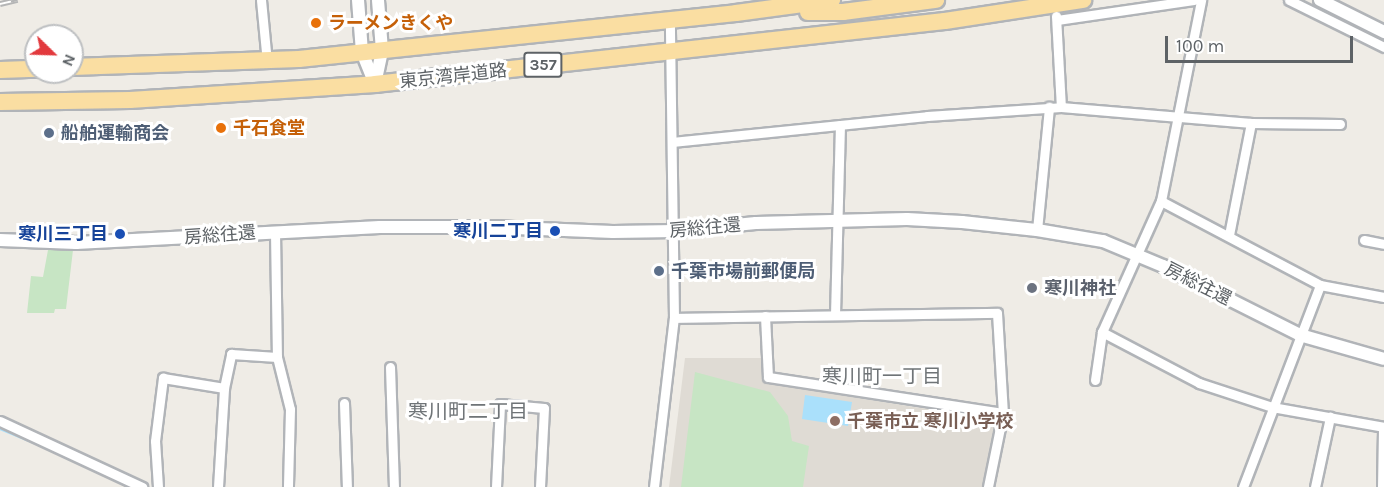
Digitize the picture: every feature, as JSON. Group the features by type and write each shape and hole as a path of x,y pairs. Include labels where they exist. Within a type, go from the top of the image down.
{"highway":[{"name":"東京湾岸道路","path":"84,68 267,62 735,13 831,0"},
{"path":"735,13 843,12 936,0"},
{"name":"東京湾岸道路","path":"0,102 141,100 375,84 945,21 1056,13 1083,0"},
{"path":"0,70 24,69"}],"street":[{"path":"261,0 267,62"},
{"path":"358,0 362,52 375,84"},
{"path":"375,84 382,50 378,0"},
{"path":"1061,107 1056,13 1194,0"},
{"path":"1095,380 1102,332 1161,201 1201,0"},
{"path":"1289,0 1384,47"},
{"path":"1323,1 1384,32"},
{"path":"654,487 674,318 675,231 670,19"},
{"path":"672,142 840,125 1061,107 1251,123 1340,124"},
{"path":"1037,230 1048,108"},
{"path":"1229,235 1251,123"},
{"path":"835,315 840,125"},
{"path":"1161,201 1320,285 1384,297"},
{"name":"房総往還","path":"0,240 76,243 380,226 675,231 756,223 907,219 1037,230 1103,241 1136,254 1300,335 1384,359"},
{"path":"275,232 277,357 290,409 288,487"},
{"path":"1364,240 1384,244"},
{"path":"1243,487 1320,285"},
{"path":"674,318 997,313 1003,413 988,487"},
{"path":"765,316 768,377 1003,413"},
{"path":"1102,332 1199,383 1272,407 1383,427 1382,487"},
{"path":"218,487 224,388 231,354 277,357"},
{"path":"390,367 394,487"},
{"path":"158,487 155,441 163,378 224,388"},
{"path":"344,403 346,487"},
{"path":"496,487 500,404 544,408 540,487"},
{"path":"1315,487 1330,417"},
{"path":"0,421 142,487"}],"shaded area":[{"name":"千葉市立 寒川小学校","path":"685,358 763,358 763,383 990,419 995,423 982,487 669,487"}],"green space":[{"path":"48,250 73,250 66,309 55,309 54,313 27,313 31,276 43,277"},
{"path":"695,372 770,392 788,416 792,441 809,446 803,487 681,487"}],"water":[{"path":"805,395 852,402 848,426 802,419"}],"waterway":[{"path":"0,428 58,452"}],"railway":[{"path":"0,4 18,0"}],"place":[{"name":"ラーメンきくや","path":"316,23"},
{"name":"千石食堂","path":"221,128"},
{"name":"船舶運輸商会","path":"49,133"},
{"name":"寒川二丁目","path":"555,231"},
{"name":"寒川三丁目","path":"120,234"},
{"name":"千葉市場前郵便局","path":"659,271"},
{"name":"寒川神社","path":"1032,288"},
{"name":"千葉市立 寒川小学校","path":"835,421"}],"district":[{"name":"寒川町一丁目","path":"882,376"},
{"name":"寒川町二丁目","path":"468,411"}]}
